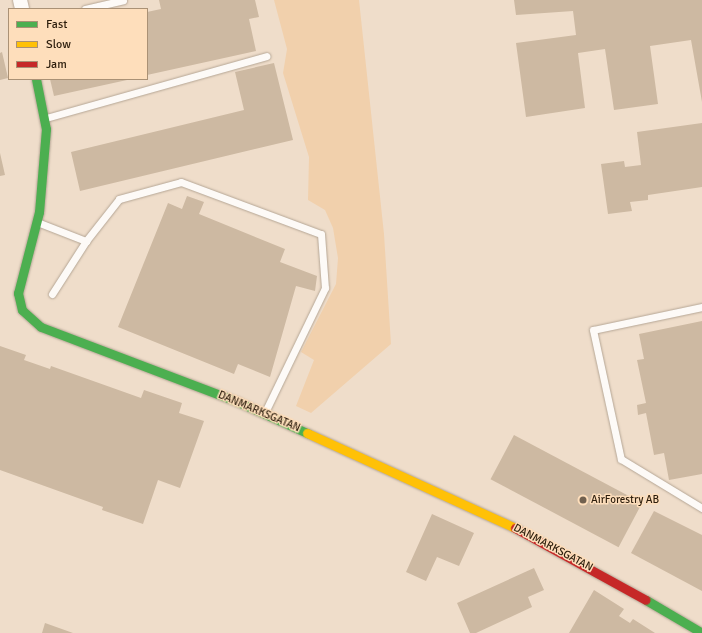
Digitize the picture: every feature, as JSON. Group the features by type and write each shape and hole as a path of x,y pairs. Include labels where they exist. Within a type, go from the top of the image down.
{"street":[{"name":"DANMARKSGATAN","path":"36,80 46,129 37,222 18,294 22,310 30,319 41,328 264,414 480,510 571,557 702,633"}],"lane":[{"path":"89,8 123,0"},
{"path":"44,118 266,56"},
{"path":"52,294 86,241 119,200 181,182 321,234 325,288 264,414"},
{"path":"37,222 86,241"},
{"path":"702,307 593,330 621,459 702,508"}],"shaded area":[{"path":"274,0 359,0 384,234 391,344 311,413 296,406 314,360 301,352 336,284 338,258 333,228 325,210 308,200 309,157 283,73 287,49"}],"building":[{"path":"159,0 255,0 259,17 249,19 256,51 148,75 148,12 161,9"},
{"path":"514,0 702,0 702,102 691,40 650,46 658,104 614,110 605,49 578,53 585,108 526,117 516,43 576,35 573,11 516,15"},
{"path":"2,52 8,78 0,80 0,53"},
{"path":"274,63 293,140 80,191 71,152 244,110 235,72"},
{"path":"50,80 127,80 54,96"},
{"path":"702,123 702,187 648,195 648,200 630,202 632,211 608,214 601,164 624,161 625,167 641,165 637,132"},
{"path":"0,153 5,175 0,176"},
{"path":"187,196 204,202 199,214 285,249 280,262 317,276 315,291 296,286 270,377 238,364 234,374 118,327 168,203 182,209"},
{"path":"702,321 702,474 669,480 664,453 654,455 646,413 638,415 637,405 646,403 637,360 644,359 639,334"},
{"path":"0,346 26,355 24,360 50,369 51,366 141,398 144,390 182,403 179,413 204,421 180,488 158,480 143,524 102,510 103,507 0,470"},
{"path":"514,435 642,503 619,547 491,479"},
{"path":"654,511 702,535 702,591 631,553"},
{"path":"432,514 474,533 459,566 437,557 426,581 406,572"},
{"path":"534,568 544,590 528,597 532,607 476,633 470,633 457,603"},
{"path":"594,590 624,609 619,616 630,623 633,619 655,633 569,633"},
{"path":"45,623 73,633 42,633"}],"traffic: fast":[{"path":"36,80 46,129 39,212 18,293 22,310 41,327 238,402 307,433"},
{"path":"646,600 702,633"}],"traffic: slow":[{"path":"307,433 515,528"}],"traffic: jam":[{"path":"515,528 646,600"}],"place":[{"name":"AirForestry AB","path":"583,500"}]}
